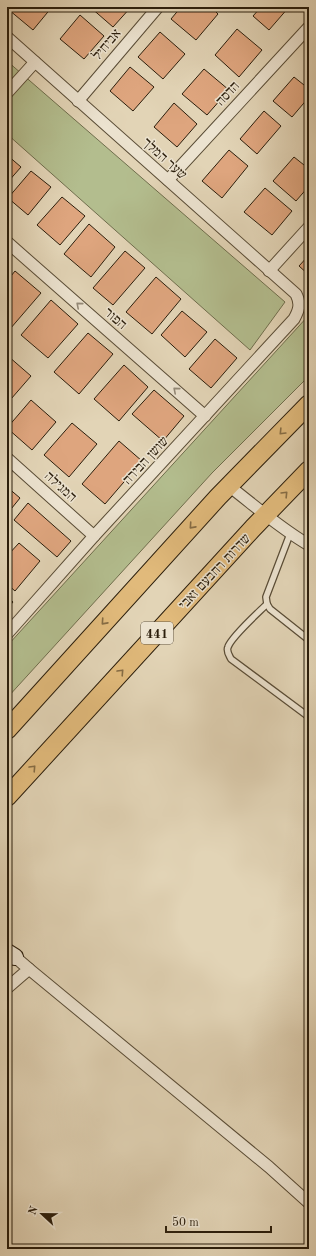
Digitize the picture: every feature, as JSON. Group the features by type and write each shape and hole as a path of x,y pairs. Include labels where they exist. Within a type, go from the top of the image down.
{"main road":[{"path":"7,730 230,486 309,404"},
{"name":"שדרות רחבעם זאבי","path":"7,797 309,470"}],"street":[{"name":"אביחיל","path":"78,101 158,7"},
{"name":"הדסה","path":"168,180 309,27"},
{"name":"שער המלך","path":"7,37 296,294 299,304"},
{"path":"7,94 35,62"},
{"path":"270,272 309,227"},
{"name":"הפור","path":"7,242 206,416"},
{"name":"שושן הבירה","path":"7,634 94,536 294,319 299,310 299,304"},
{"name":"המגילה","path":"7,458 94,536"},
{"path":"230,486 290,534 309,545"},
{"path":"11,954 269,1167 309,1203"},
{"path":"7,988 29,969"}],"lane":[{"path":"290,534 266,597 267,604 270,609 309,640"},
{"path":"267,604 236,635 228,646 228,652 231,659 309,717"}],"green space":[{"path":"7,61 285,302 250,350 7,134"},
{"path":"309,315 309,376 212,473 7,698 7,646"}],"building":[{"path":"11,7 52,7 33,30 9,10"},
{"path":"90,7 131,7 113,27"},
{"path":"181,7 211,7 218,14 196,40 171,19"},
{"path":"261,7 289,7 269,30 253,16"},
{"path":"80,15 104,36 84,59 60,39"},
{"path":"237,29 262,50 239,77 215,55"},
{"path":"160,32 185,54 163,79 138,57"},
{"path":"130,67 154,87 133,111 110,91"},
{"path":"204,69 229,90 207,115 182,94"},
{"path":"294,77 309,89 309,97 292,117 273,101"},
{"path":"174,103 197,124 177,147 154,127"},
{"path":"264,111 281,126 257,154 240,139"},
{"path":"229,150 248,166 222,198 202,181"},
{"path":"7,155 21,167 7,183"},
{"path":"294,157 309,169 309,186 296,201 273,181"},
{"path":"31,171 51,187 28,215 8,198"},
{"path":"265,188 292,211 272,235 244,212"},
{"path":"62,197 85,216 60,245 37,225"},
{"path":"89,224 115,247 91,277 64,254"},
{"path":"125,251 145,268 113,305 93,288"},
{"path":"309,255 309,275 299,266"},
{"path":"15,271 41,293 10,329 7,326 7,281"},
{"path":"156,277 181,299 152,334 126,312"},
{"path":"51,300 78,324 48,358 21,335"},
{"path":"182,311 207,332 185,357 161,335"},
{"path":"88,333 113,354 79,394 54,372"},
{"path":"215,339 237,358 211,388 189,369"},
{"path":"8,356 31,376 11,399 7,395"},
{"path":"124,365 148,387 119,421 94,399"},
{"path":"154,390 184,416 163,441 132,414"},
{"path":"31,400 56,422 32,450 7,428"},
{"path":"72,423 97,444 69,477 44,455"},
{"path":"119,441 142,461 105,504 82,484"},
{"path":"7,487 20,498 7,514"},
{"path":"28,503 71,541 57,557 14,520"},
{"path":"19,543 40,561 15,591 7,584 7,556"},
{"path":"7,596 13,602 7,609"}]}
